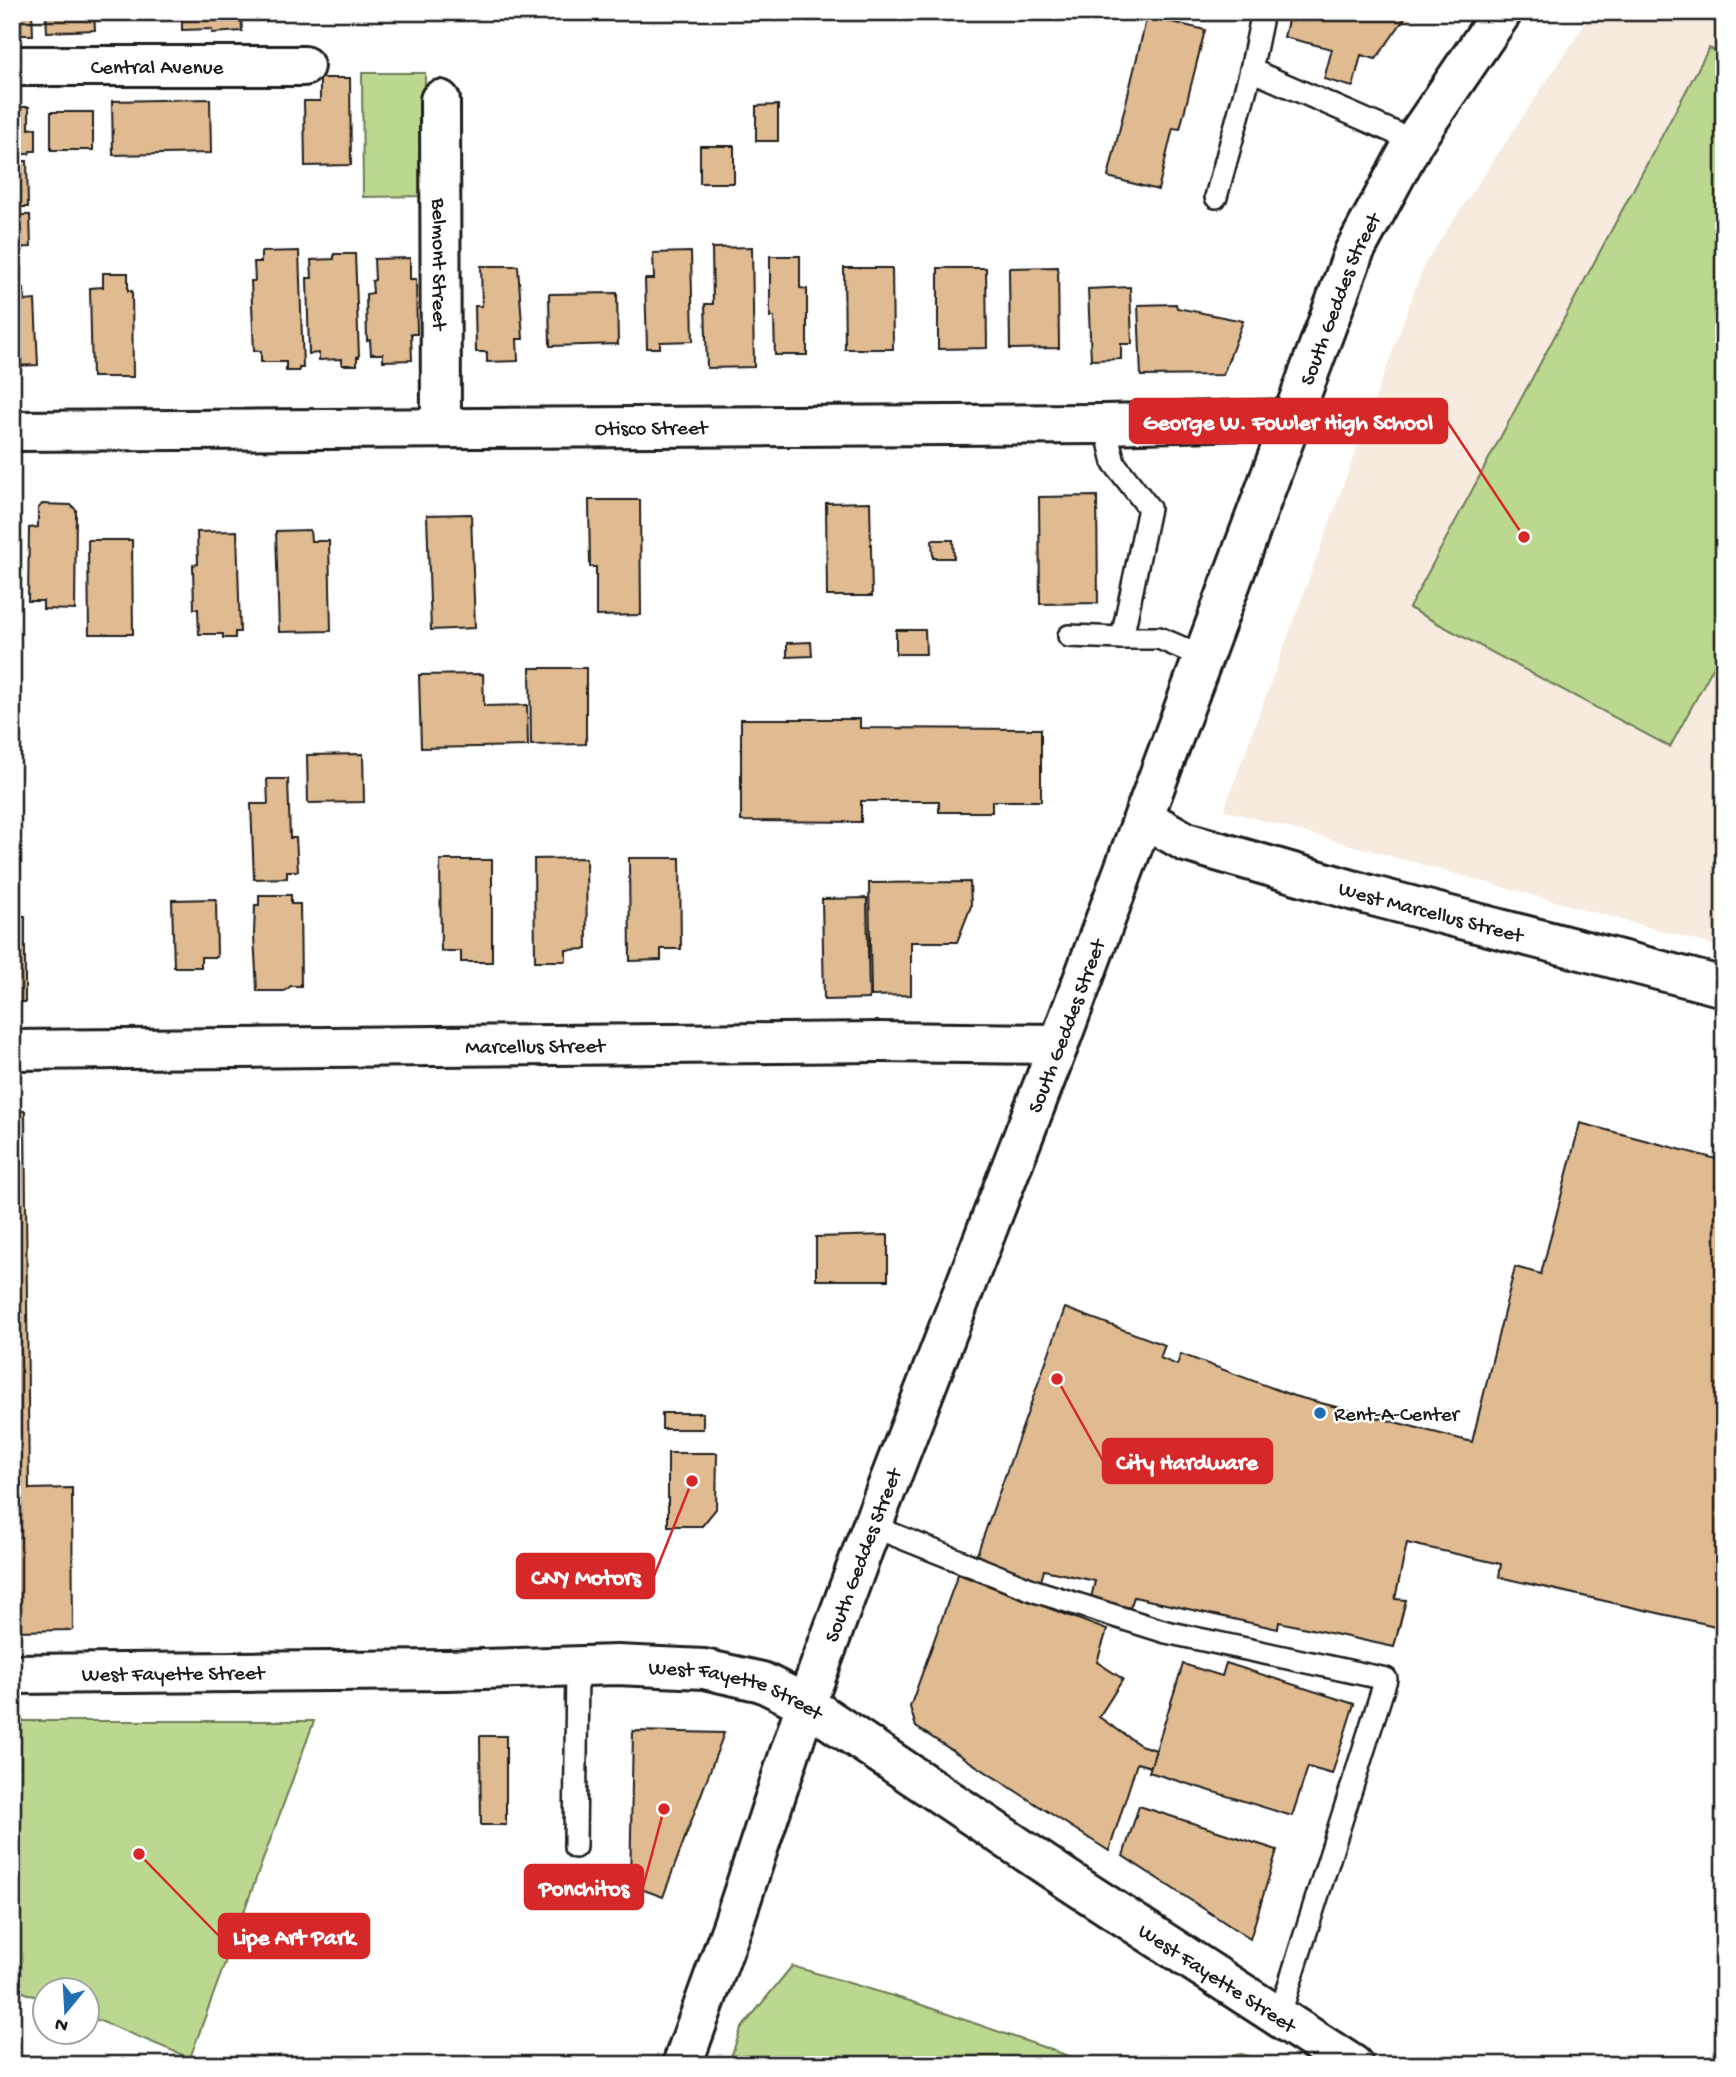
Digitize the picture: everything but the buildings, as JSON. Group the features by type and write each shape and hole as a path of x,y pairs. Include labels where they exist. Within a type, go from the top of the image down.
{"street":[{"name":"South Geddes Street","path":"682,2065 733,1924 806,1704 1059,1044 1354,252 1414,141 1502,12"},
{"name":"Central Avenue","path":"12,66 304,66"},
{"name":"Belmont Street","path":"440,100 442,428"},
{"name":"Otisco Street","path":"12,431 1105,424 1291,419"},
{"name":"West Marcellus Street","path":"1144,818 1186,842 1304,876 1724,987"},
{"name":"Marcellus Street","path":"12,1050 880,1042 1059,1044"},
{"name":"West Fayette Street","path":"12,1674 447,1670 577,1666 704,1669 762,1682 806,1704 1077,1886 1353,2065"}],"lane":[{"path":"1216,197 1251,70 1263,12"},
{"path":"1251,70 1414,141"},
{"path":"1105,424 1114,463 1149,508 1122,638"},
{"path":"1069,636 1159,638 1203,657"},
{"path":"872,1526 1035,1591 1166,1632 1386,1678 1279,2017"},
{"path":"575,1847 577,1666"}],"shaded area":[{"path":"1593,12 1724,12 1724,948 1224,810 1425,263"}],"green space":[{"path":"1709,48 1724,55 1724,647 1670,747 1409,608"},
{"path":"362,73 425,73 426,196 363,197"},
{"path":"12,1721 314,1721 190,2058 102,2022 102,1976 32,1976 32,1995 12,1988"},
{"path":"792,1966 913,2002 1092,2064 1141,2064 1242,2054 1268,2065 728,2065 741,2029"}],"place":[{"name":"George W. Fowler High School","path":"1524,537"},
{"name":"City Hardware","path":"1057,1379"},
{"name":"Rent-A-Center","path":"1320,1413"},
{"name":"CNY Motors","path":"692,1481"},
{"name":"Ponchitos","path":"664,1809"},
{"name":"Lipe Art Park","path":"139,1854"}]}
